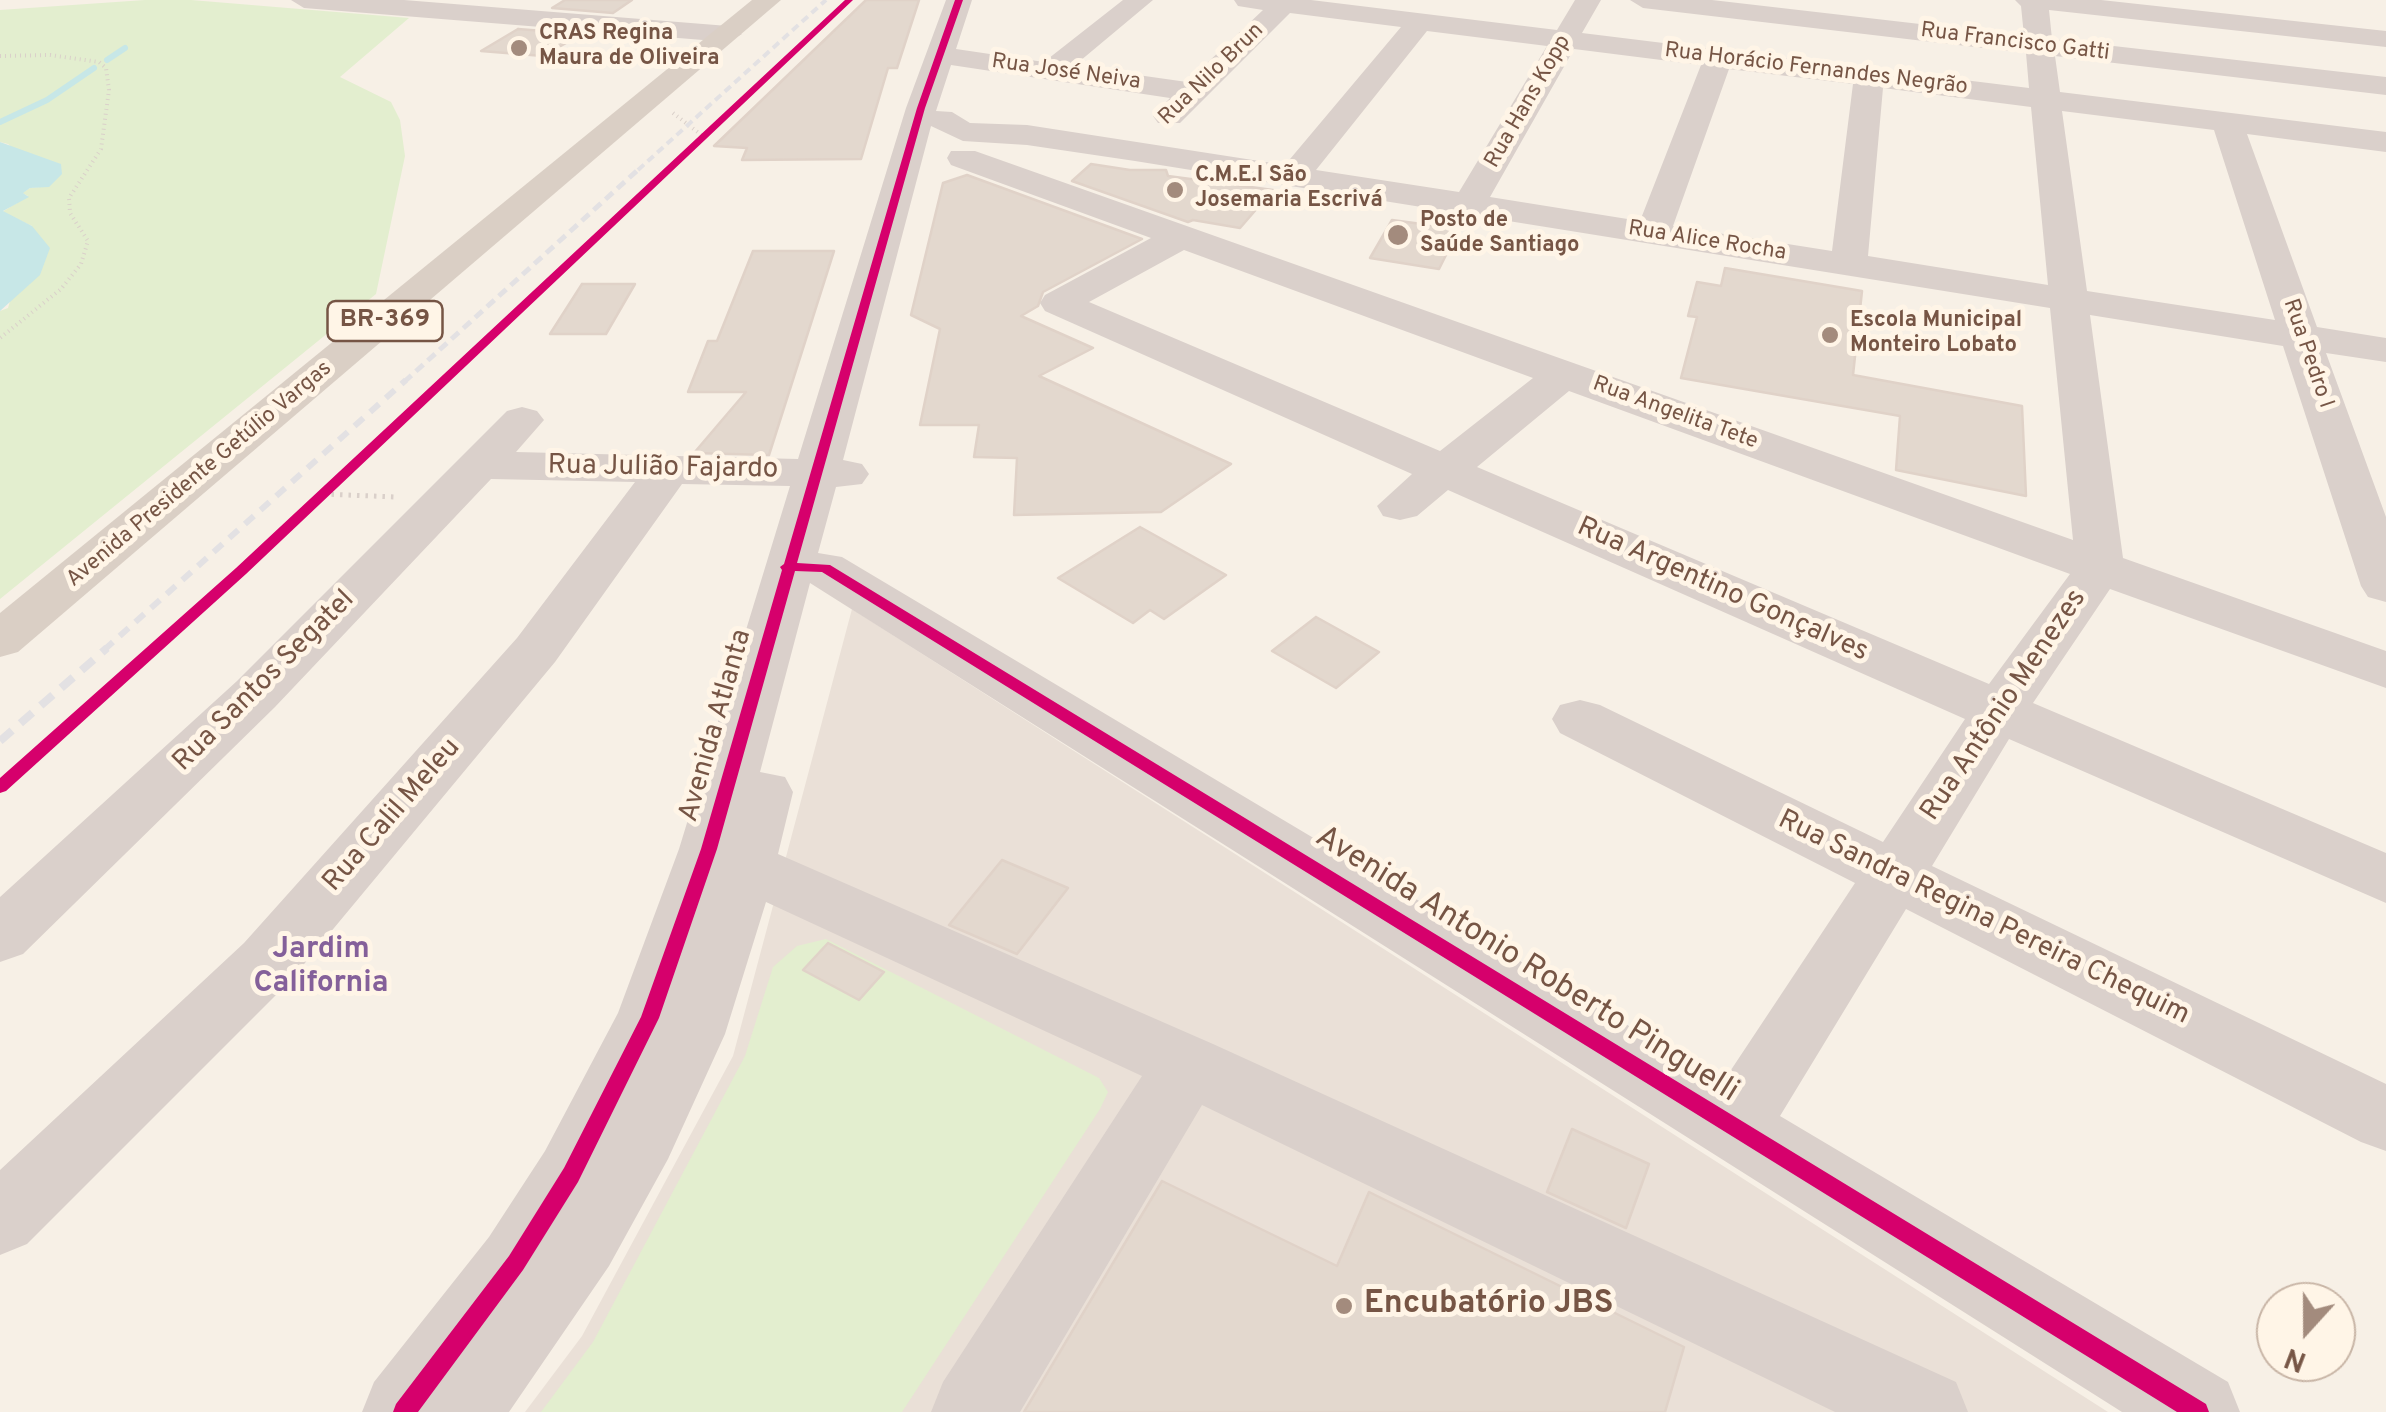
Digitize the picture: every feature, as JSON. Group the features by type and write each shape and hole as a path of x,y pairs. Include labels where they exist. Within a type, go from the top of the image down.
{"main road":[{"name":"Avenida Presidente Getúlio Vargas","path":"0,640 768,0"}],"street":[{"path":"304,0 728,34"},
{"path":"505,16 532,0"},
{"path":"667,29 706,0"},
{"name":"Avenida Atlanta","path":"404,1412 516,1263 602,1120 726,857 861,360 950,141 939,55 960,0"},
{"path":"1050,71 1140,0"},
{"name":"Rua Horácio Fernandes Negrão","path":"1246,0 1287,2 2386,142"},
{"name":"Rua Hans Kopp","path":"1469,204 1588,0"},
{"name":"Rua Francisco Gatti","path":"1644,0 2386,84"},
{"path":"2032,0 2361,22 2386,84"},
{"name":"Rua Antônio Menezes","path":"1734,1126 1998,712 2100,568 2032,0"},
{"name":"Rua Nilo Brun","path":"1134,151 1287,2"},
{"path":"1293,176 1421,22"},
{"name":"Rua José Neiva","path":"939,55 1193,92"},
{"path":"1654,233 1718,58"},
{"path":"1849,264 1869,77"},
{"name":"Rua Pedro I","path":"2227,122 2386,586"},
{"name":"Rua Alice Rocha","path":"950,141 1027,135 2386,350"},
{"name":"Rua Angelita Tete","path":"950,141 1182,236 1312,265 1564,374 2386,670"},
{"name":"Rua Argentino Gonçalves","path":"1182,236 1059,302 2386,880"},
{"path":"1400,506 1564,374"},
{"name":"Rua Santos Segatel","path":"0,936 256,694 522,420"},
{"name":"Rua Julião Fajardo","path":"463,482 669,469 832,473"},
{"name":"Rua Calil Meleu","path":"0,1219 134,1094 266,962 536,650 669,469"},
{"name":"Avenida Antonio Roberto Pinguelli","path":"806,568 1734,1126 2198,1412"},
{"name":"Rua Sandra Regina Pereira Chequim","path":"1580,719 2386,1119"},
{"path":"726,857 1188,1064 1926,1412"},
{"name":"Avenida Atlanta","path":"459,1412 582,1240 642,1136 691,1034 723,942 726,857"},
{"path":"974,1412 1188,1064"}],"path":[{"path":"0,56 50,55 99,62 106,68 109,90 101,149 70,198 70,213 88,241 81,264 61,288 0,338"},
{"path":"689,150 716,124"},
{"path":"310,506 336,482"},
{"path":"324,494 463,482"}],"shaded area":[{"path":"852,609 2108,1412 525,1412 582,1336 733,1056"}],"green space":[{"path":"191,0 409,18 340,77 391,102 400,120 405,156 376,294 0,599 0,311 8,308 32,226 2,212 28,196 22,193 30,188 49,186 8,144 0,142 0,10"},
{"path":"826,939 1099,1078 1108,1092 1100,1109 902,1412 541,1412 593,1342 745,1056 773,967 797,946"}],"water":[{"path":"0,142 61,164 62,174 49,187 30,188 23,193 29,197 3,211 32,226 50,248 40,275 0,311"}],"building":[{"path":"565,0 632,0 613,13 552,8"},
{"path":"866,0 919,0 897,68 888,68 861,159 742,160 747,148 714,146"},
{"name":"CRAS Regina Maura de Oliveira","path":"518,29 582,34 543,56 481,51"},
{"path":"1091,164 1166,170 1168,176 1273,190 1240,228 1188,222 1072,181"},
{"path":"967,175 1142,239 1043,292 1038,306 1021,316 1093,348 1039,376 1231,464 1161,512 1014,515 1017,458 974,457 979,425 920,425 940,329 911,315 943,183"},
{"path":"1392,220 1459,229 1439,269 1370,258"},
{"path":"753,251 834,251 769,455 694,453 746,392 688,392 708,341 717,341"},
{"path":"1725,268 1862,291 1853,375 2022,406 2026,496 1896,470 1900,416 1681,378 1697,317 1688,316 1697,282 1721,286"},
{"path":"582,284 635,284 606,334 550,334"},
{"path":"1140,527 1226,575 1164,619 1150,610 1133,623 1058,578"},
{"path":"1316,617 1379,652 1336,688 1272,651"},
{"path":"1002,860 1068,888 1017,954 949,925"},
{"path":"828,943 884,972 859,1000 803,970"},
{"path":"1572,1129 1649,1164 1626,1228 1547,1192"},
{"name":"Encubatório JBS","path":"1162,1181 1337,1266 1369,1192 1684,1347 1665,1412 1024,1412"}],"waterway":[{"path":"107,60 125,48"},
{"path":"0,122 47,100 94,68"}],"railway":[{"path":"638,170 826,0"},
{"path":"404,382 641,167"},
{"path":"104,650 406,380"},
{"path":"0,741 107,648"}],"cycle path":[{"path":"0,787 241,571 849,0"},
{"path":"404,1412 516,1263 571,1175 650,1018 709,849 921,108 959,0"},
{"path":"787,567 825,568 2198,1412"}],"place":[{"name":"CRAS Regina Maura de Oliveira","path":"519,48"},
{"name":"C.M.E.I São Josemaria Escrivá","path":"1175,190"},
{"name":"Posto de Saúde Santiago","path":"1398,235"},
{"name":"Escola Municipal Monteiro Lobato","path":"1830,335"},
{"name":"Encubatório JBS","path":"1344,1306"}],"district":[{"name":"Jardim California","path":"321,968"}]}
